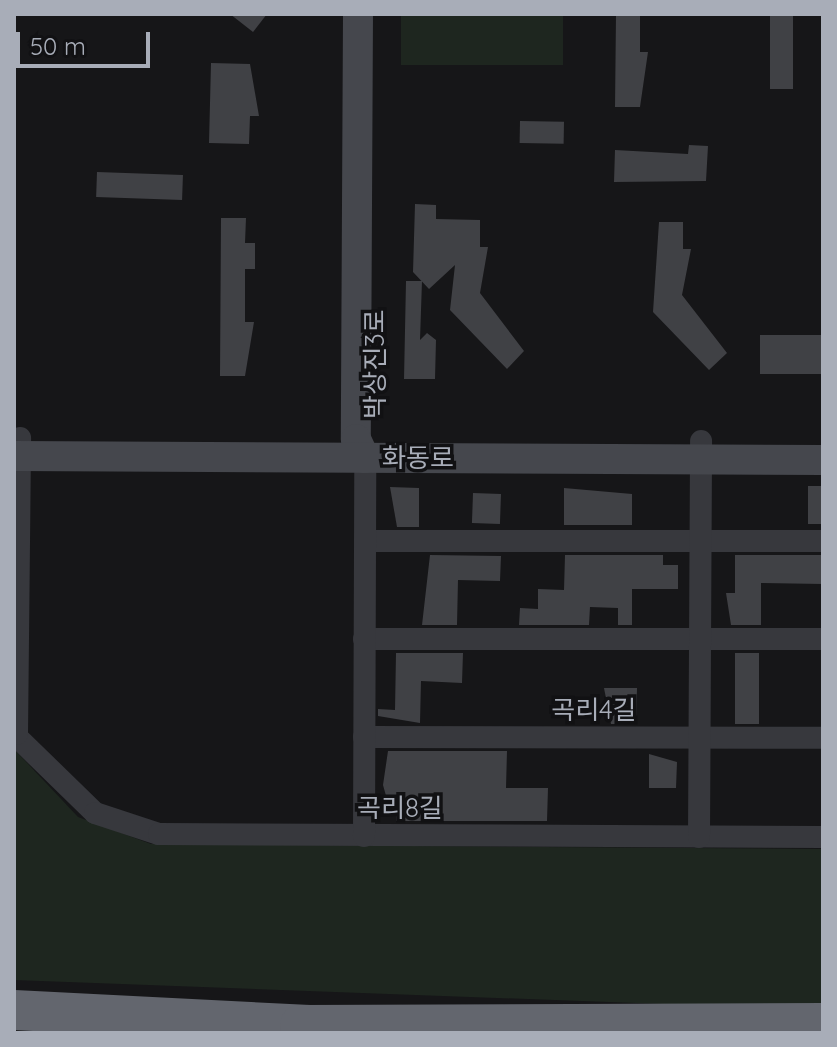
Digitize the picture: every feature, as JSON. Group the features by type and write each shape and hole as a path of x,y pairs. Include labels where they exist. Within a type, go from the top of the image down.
{"highway":[{"path":"14,1010 409,1033"},
{"path":"300,1025 823,1023"}],"street":[{"name":"박상진3로","path":"358,14 365,446"},
{"name":"박상진3로","path":"365,446 377,14"},
{"name":"화동로","path":"701,450 823,441"},
{"name":"화동로","path":"17,447 365,446 701,450 823,460"},
{"path":"364,836 365,446"},
{"path":"15,734 17,447"},
{"path":"699,837 701,450"},
{"path":"365,541 823,541"},
{"path":"364,639 823,639"},
{"name":"곡리8길","path":"15,734 75,798 135,829 364,836 823,837"},
{"name":"곡리4길","path":"364,737 823,738"}],"shaded area":[{"path":"401,14 563,14 563,65 401,65"},
{"path":"14,749 78,817 151,844 823,849 823,1010 14,980"}],"building":[{"path":"230,14 267,14 253,32"},
{"path":"616,14 640,14 640,52 648,52 640,107 615,107"},
{"path":"770,16 793,16 793,89 770,89"},
{"path":"211,63 250,64 259,116 250,116 249,144 209,143"},
{"path":"520,121 564,122 564,144 520,143"},
{"path":"689,145 708,146 706,181 614,182 615,150 688,154"},
{"path":"97,172 183,175 182,200 96,197"},
{"path":"415,204 436,205 436,219 480,220 480,247 488,247 480,293 524,351 507,369 450,310 455,265 429,289 413,272"},
{"path":"221,218 246,218 245,243 255,243 255,269 245,269 245,322 254,322 245,376 220,376"},
{"path":"659,222 683,222 683,249 691,249 682,295 727,353 709,370 653,312"},
{"path":"406,281 422,281 420,340 427,333 436,340 435,379 404,379"},
{"path":"760,335 823,335 823,374 760,374"},
{"path":"808,486 823,486 823,524 808,524"},
{"path":"390,487 419,488 419,527 397,527"},
{"path":"564,488 632,494 632,525 564,525"},
{"path":"473,493 501,494 500,524 472,523"},
{"path":"430,555 501,556 500,581 458,580 457,625 422,625"},
{"path":"565,555 663,555 663,565 678,565 678,589 632,589 632,625 618,625 618,608 590,607 589,625 519,625 520,608 538,609 538,589 564,590"},
{"path":"735,555 823,555 823,584 761,583 761,625 731,625 726,593 735,593"},
{"path":"396,653 463,653 462,683 421,681 420,723 378,716 378,709 395,710"},
{"path":"735,653 759,653 759,724 735,724"},
{"path":"604,688 637,688 636,724 611,724"},
{"path":"388,751 507,751 506,788 548,788 547,821 396,821 396,803 388,803 383,785"},
{"path":"649,754 677,762 676,788 649,788"}]}
